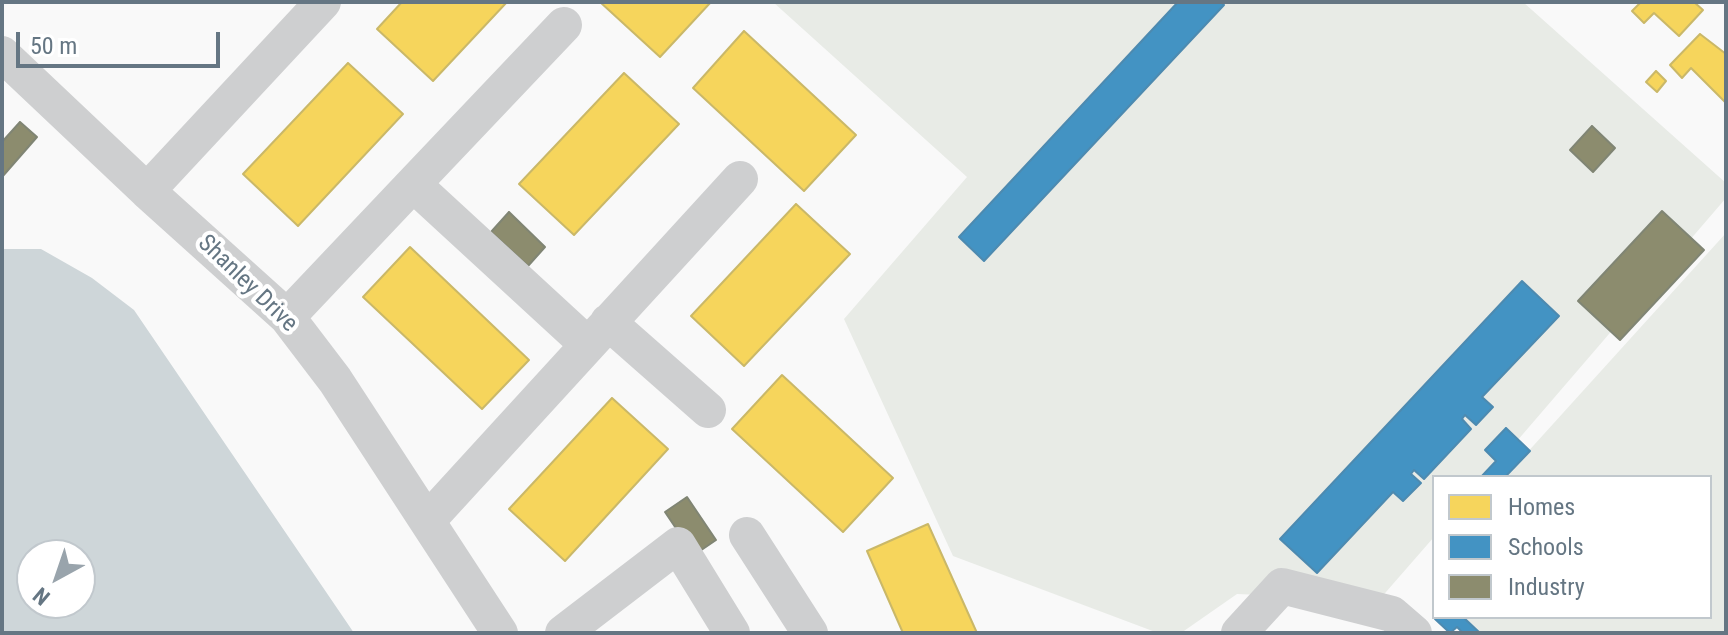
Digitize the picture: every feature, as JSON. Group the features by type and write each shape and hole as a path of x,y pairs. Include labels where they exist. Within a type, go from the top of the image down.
{"street":[{"path":"147,191 323,2"},
{"path":"287,317 564,25"},
{"name":"Shanley Drive","path":"2,54 287,317 335,380 500,633"},
{"path":"427,521 740,179"},
{"path":"413,184 598,334 708,410"},
{"path":"747,535 810,633"},
{"path":"563,633 678,545 732,633"},
{"path":"1239,633 1282,586 1392,614 1414,633"}],"shaded area":[{"path":"773,2 1523,2 1726,183 1726,198 1488,475 1432,475 1432,539 1379,600 1237,594 1181,633 1158,633 953,556 844,319 967,177"},
{"path":"1726,233 1726,633 1480,633 1465,619 1712,619 1712,475 1507,475"},
{"path":"2,249 41,249 92,278 134,310 354,633 2,633"}],"building: Homes":[{"path":"402,2 507,2 433,81 377,29"},
{"path":"600,2 711,2 660,57"},
{"path":"1641,2 1694,2 1703,10 1679,36 1654,13 1644,23 1632,11"},
{"path":"744,31 856,135 804,191 693,88"},
{"path":"1700,34 1726,54 1726,103 1691,68 1682,78 1670,65"},
{"path":"348,63 403,114 298,226 243,174"},
{"path":"1656,71 1666,81 1657,92 1646,82"},
{"path":"624,73 679,124 574,235 519,184"},
{"path":"796,204 850,254 744,366 691,316"},
{"path":"410,247 529,360 482,409 363,297"},
{"path":"782,375 893,478 843,532 732,429"},
{"path":"612,398 668,449 565,561 509,509"},
{"path":"928,524 977,633 903,633 867,551"}],"building: Schools":[{"path":"1178,2 1221,2 1224,5 984,261 959,237"},
{"path":"1522,281 1559,316 1482,397 1493,407 1476,425 1465,415 1462,419 1471,429 1424,479 1414,470 1411,474 1421,483 1403,501 1393,492 1317,573 1280,539"},
{"path":"1506,428 1530,451 1507,475 1483,475 1496,461 1485,450"},
{"path":"1435,619 1465,619 1480,633 1463,633 1457,627 1450,633"}],"building: Industry":[{"path":"20,122 37,137 2,177 2,142"},
{"path":"1592,126 1615,148 1593,172 1570,150"},
{"path":"1662,211 1704,250 1620,340 1578,301"},
{"path":"509,212 545,247 528,266 491,232"},
{"path":"687,497 716,540 694,555 665,512"}]}
